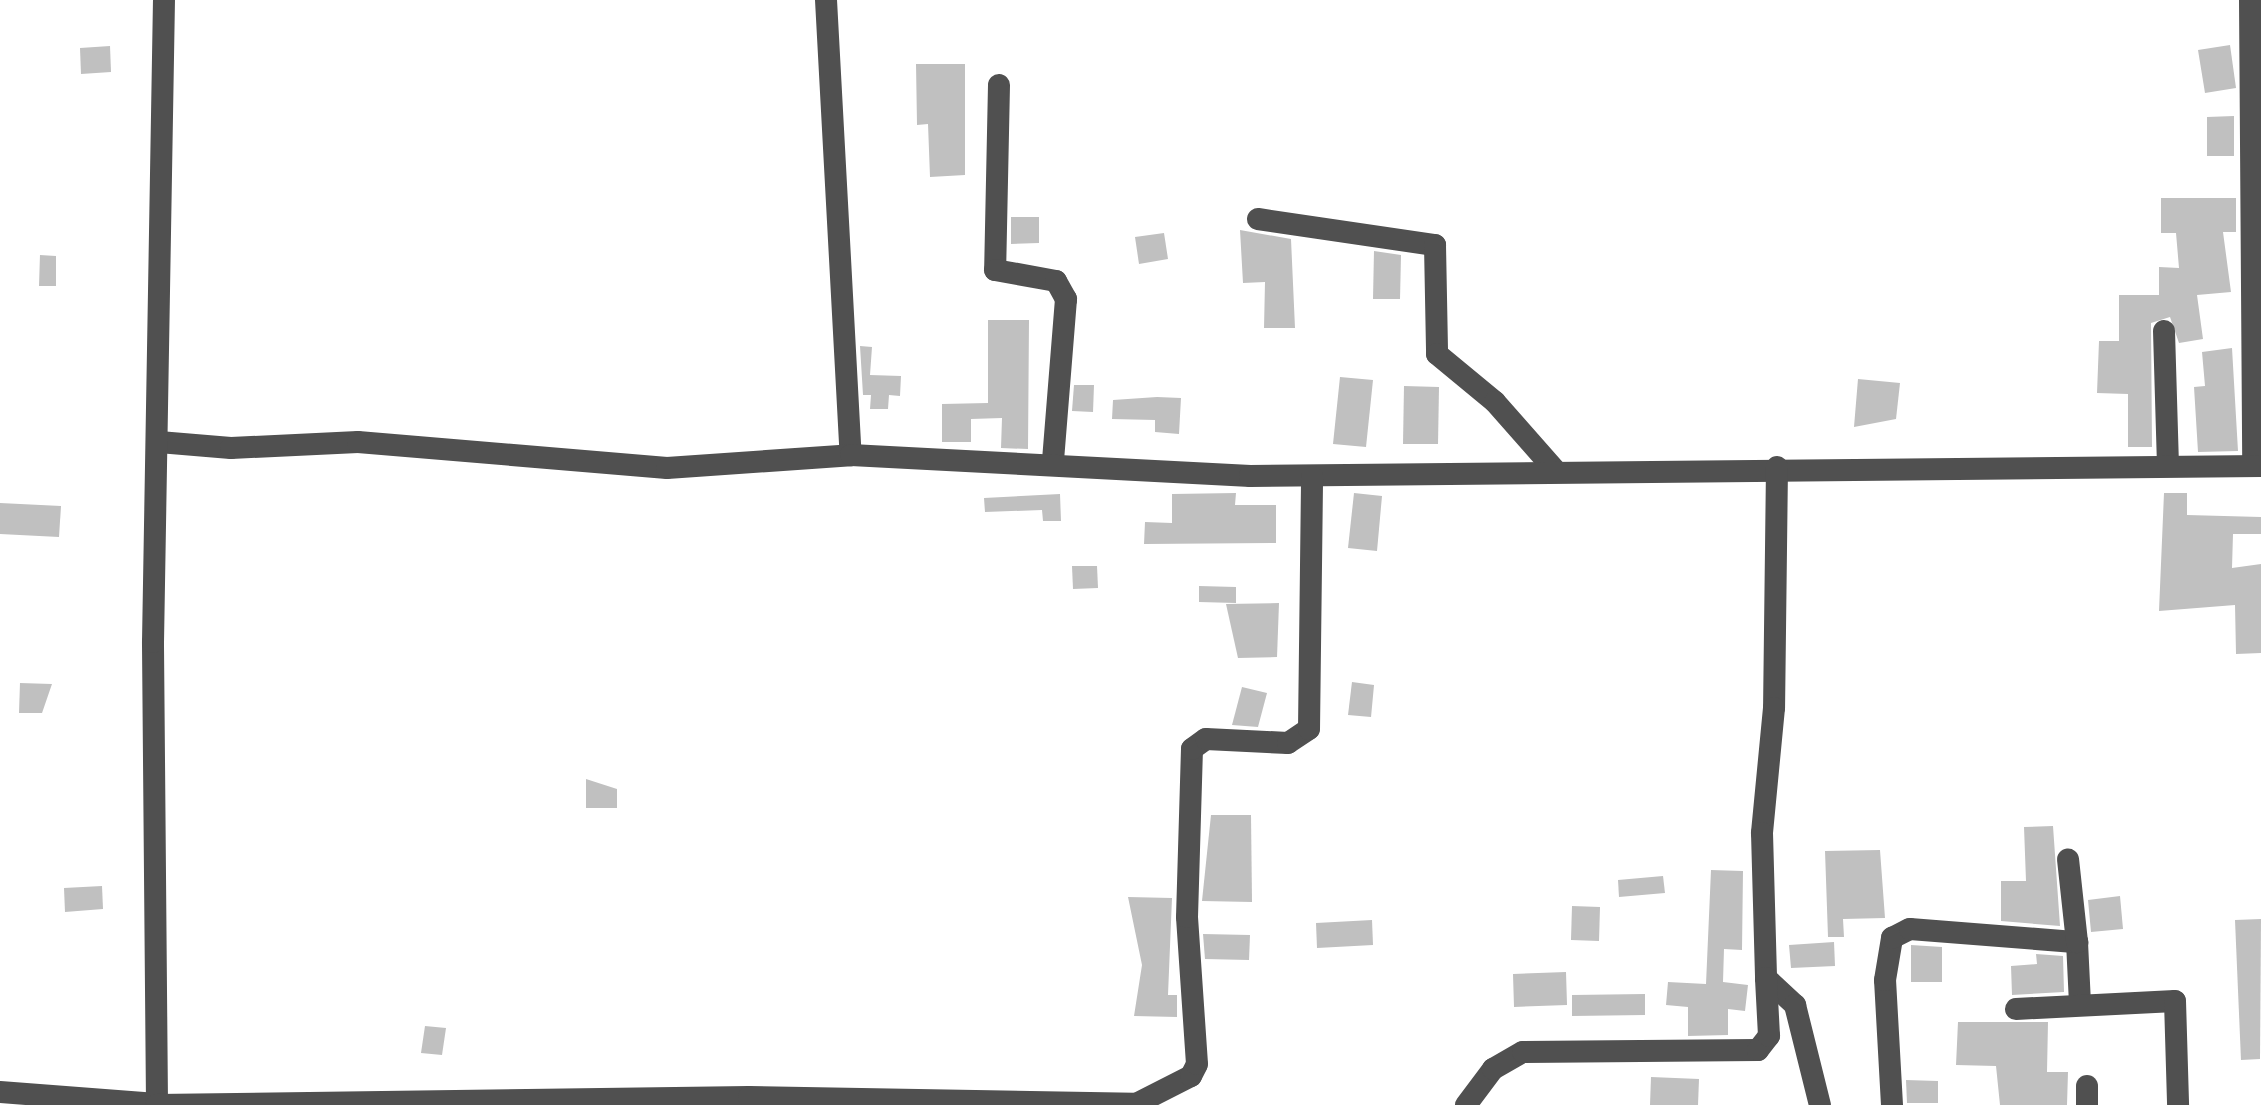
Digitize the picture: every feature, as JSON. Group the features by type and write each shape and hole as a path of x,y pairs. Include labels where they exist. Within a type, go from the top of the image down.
{"street":[{"path":"157,1104 164,0"},
{"path":"826,0 851,455"},
{"path":"159,442 230,448 358,442 667,468 851,455 1053,461 1312,477 1777,467 2257,466 2250,0"},
{"path":"999,84 995,270 1056,282 1066,299 1053,461"},
{"path":"1258,219 1435,245 1437,354 1495,402 1555,470"},
{"path":"2164,331 2168,466"},
{"path":"1466,1105 1493,1068 1523,1052 1758,1050 1769,1036 1762,834 1774,708 1777,467"},
{"path":"0,1092 157,1104 749,1097 1134,1105 1190,1076 1197,1064 1186,918 1192,748 1206,740 1288,743 1309,729 1312,477"},
{"path":"2068,859 2080,1004"},
{"path":"1892,1105 1886,965 1900,931 2077,942"},
{"path":"1766,978 1795,1005 1820,1105"},
{"path":"2016,1009 2175,1001 2178,1105"}],"building":[{"path":"2230,45 2236,88 2205,93 2198,50"},
{"path":"110,46 111,72 81,74 80,48"},
{"path":"916,64 965,64 965,175 930,177 928,124 917,125"},
{"path":"2234,116 2234,156 2207,156 2207,117"},
{"path":"2161,198 2236,198 2236,232 2223,232 2231,292 2197,295 2203,339 2179,343 2170,317 2151,323 2152,447 2128,447 2128,394 2097,393 2099,341 2119,341 2119,295 2159,295 2159,267 2179,268 2176,233 2161,233"},
{"path":"1011,217 1039,217 1039,243 1011,244"},
{"path":"1240,230 1291,239 1295,328 1264,328 1265,282 1243,283"},
{"path":"1164,233 1168,259 1139,264 1135,237"},
{"path":"1374,251 1401,255 1400,299 1373,299"},
{"path":"40,255 56,256 56,286 39,286"},
{"path":"988,320 1029,320 1028,449 1001,448 1002,418 971,419 971,442 942,442 942,404 988,403"},
{"path":"860,346 872,347 870,375 901,376 900,396 889,395 888,409 870,409 871,395 863,395"},
{"path":"2232,348 2238,451 2198,452 2194,387 2205,386 2202,352"},
{"path":"1340,377 1373,380 1366,447 1333,444"},
{"path":"1858,379 1900,383 1896,419 1854,427"},
{"path":"1074,385 1094,385 1093,412 1072,411"},
{"path":"1404,386 1439,387 1438,444 1403,444"},
{"path":"1181,398 1179,434 1155,432 1155,420 1112,419 1113,400"},
{"path":"1236,493 1235,505 1276,505 1276,543 1144,544 1145,522 1172,523 1172,494"},
{"path":"1354,493 1382,496 1377,551 1348,548"},
{"path":"2164,493 2187,493 2187,515 2261,517 2261,534 2233,534 2232,568 2261,564 2261,653 2236,654 2235,605 2159,611"},
{"path":"1060,494 1061,521 1043,521 1042,510 985,512 984,498"},
{"path":"0,503 61,506 59,537 0,534"},
{"path":"1072,566 1097,566 1098,588 1073,589"},
{"path":"1199,586 1236,587 1236,603 1199,602"},
{"path":"1279,603 1277,657 1238,658 1226,604"},
{"path":"1352,682 1374,685 1371,717 1348,715"},
{"path":"20,683 52,684 42,713 19,713"},
{"path":"1242,687 1267,693 1258,727 1232,725"},
{"path":"586,779 617,789 617,808 586,808"},
{"path":"1211,815 1251,815 1252,902 1202,901"},
{"path":"2053,826 2060,926 2001,921 2001,881 2026,881 2024,827"},
{"path":"1880,850 1885,918 1843,919 1844,937 1828,937 1825,851"},
{"path":"1711,870 1743,871 1742,950 1724,949 1723,982 1748,985 1745,1011 1728,1009 1728,1035 1688,1036 1688,1007 1666,1005 1668,982 1706,984"},
{"path":"1663,876 1665,893 1619,897 1618,880"},
{"path":"102,886 103,909 65,912 64,888"},
{"path":"2120,896 2123,929 2091,932 2088,900"},
{"path":"1128,897 1172,898 1168,995 1177,995 1177,1017 1134,1016 1142,965"},
{"path":"1572,906 1600,907 1599,941 1571,940"},
{"path":"2261,919 2260,1059 2241,1060 2235,920"},
{"path":"1372,920 1373,945 1317,948 1316,923"},
{"path":"1203,934 1250,935 1249,960 1205,959"},
{"path":"1834,942 1835,966 1791,968 1789,945"},
{"path":"1911,945 1942,947 1942,982 1911,982"},
{"path":"2036,954 2063,956 2064,992 2012,995 2011,966 2037,964"},
{"path":"1566,972 1567,1005 1514,1007 1513,974"},
{"path":"1645,994 1645,1015 1572,1016 1572,995"},
{"path":"1958,1022 2048,1022 2047,1072 2068,1072 2067,1105 2000,1105 1996,1066 1956,1065"},
{"path":"425,1026 446,1028 442,1055 421,1053"},
{"path":"1651,1077 1699,1079 1698,1105 1650,1105"},
{"path":"1906,1080 1938,1081 1938,1103 1907,1103"}]}
